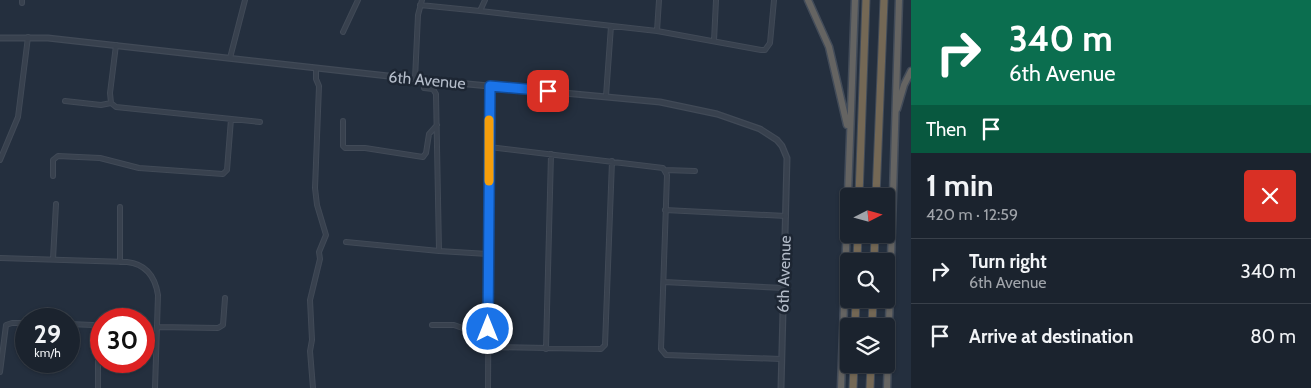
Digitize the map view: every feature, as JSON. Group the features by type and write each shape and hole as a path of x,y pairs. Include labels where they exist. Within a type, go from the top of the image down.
{"highway":[{"path":"808,0 829,47 849,133"},
{"path":"841,388 855,0"},
{"path":"859,188 866,0"},
{"path":"876,188 884,0"},
{"path":"887,388 899,0"},
{"path":"894,122 904,85 911,71"},
{"path":"854,373 854,388"},
{"path":"870,388 871,373"}],"street":[{"path":"230,58 245,0"},
{"path":"343,32 358,0"},
{"path":"415,80 418,15 422,0"},
{"path":"480,10 485,0"},
{"path":"657,32 658,0"},
{"path":"714,41 716,0"},
{"path":"420,5 480,10 611,26 765,50 770,43 774,0"},
{"path":"606,96 611,26"},
{"path":"0,160 18,117 28,37"},
{"name":"6th Avenue","path":"0,38 28,37 116,45 415,80 660,102 694,108 760,128 770,134 782,146 787,158 781,388"},
{"path":"116,45 110,93 111,103 116,107 260,122"},
{"path":"313,388 310,351 312,340 310,300 320,258 319,252 326,235 317,205 315,188 319,86 316,79 316,69"},
{"path":"424,80 424,87 433,89 436,94 438,252"},
{"path":"488,388 490,86"},
{"path":"65,101 101,105 111,103"},
{"path":"53,176 53,160 58,156 100,158 139,168 223,174 227,170 231,120"},
{"path":"343,121 343,146 345,148 365,148 423,157 426,153 429,134 437,125"},
{"path":"489,147 661,167 665,170 694,171"},
{"path":"546,349 551,154"},
{"path":"488,347 601,349 605,345 612,161"},
{"path":"665,170 666,210 661,349 666,355 781,359"},
{"path":"53,259 56,204"},
{"path":"120,207 120,262"},
{"path":"666,210 786,216"},
{"path":"346,242 438,252 488,254"},
{"path":"0,258 120,262 139,265 148,270 154,279 158,295 155,388"},
{"path":"664,282 784,288"},
{"path":"158,327 218,328 223,325 225,298"},
{"path":"0,372 4,332 8,324 15,324"},
{"path":"80,324 93,325 98,330 98,388"},
{"path":"432,325 454,325 471,331 488,329"}],"slow traffic":[{"path":"489,120 489,181"}],"route":[{"path":"488,329 490,86 548,91"}]}
